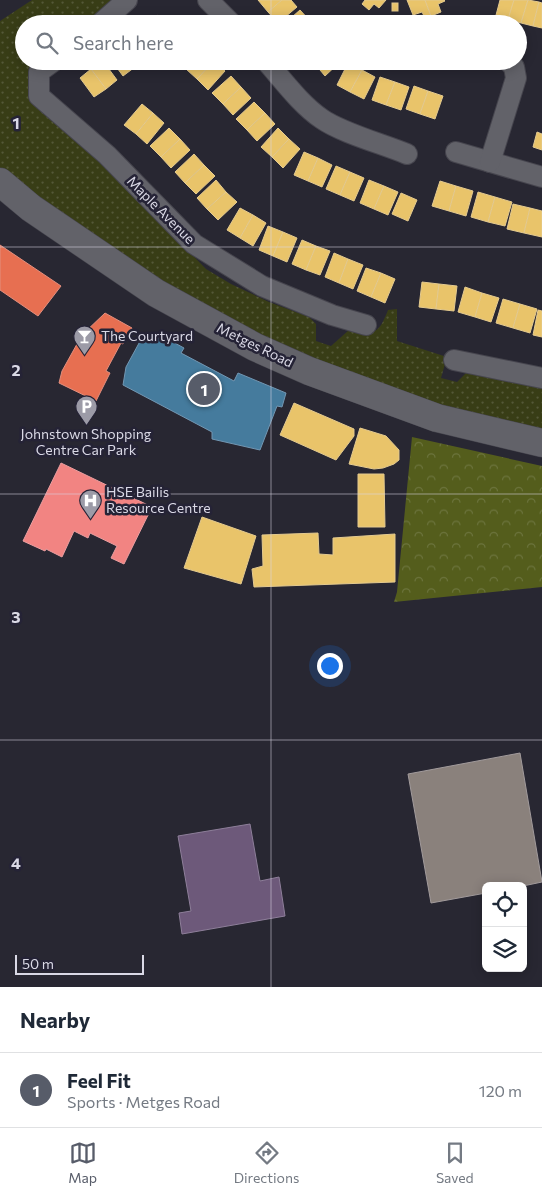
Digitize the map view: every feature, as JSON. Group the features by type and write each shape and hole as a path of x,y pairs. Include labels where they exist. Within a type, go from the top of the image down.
{"street":[{"path":"110,15 127,0"},
{"path":"208,0 223,15"},
{"name":"Maple Avenue","path":"42,70 39,72 39,96 107,155 194,244 262,286 332,315 366,325"},
{"path":"274,70 309,108 322,119 337,127 407,154"},
{"path":"490,162 516,78 515,70"},
{"path":"456,152 542,177"},
{"name":"Metges Road","path":"0,182 31,208 148,288 255,347 309,371 437,418 542,443"},
{"path":"454,360 542,378"}],"green space":[{"path":"32,0 115,0 98,15 15,15 15,70 34,70 30,77 164,226 206,269 231,284 269,302 309,317 316,324 316,341 331,346 349,330 370,332 378,329 388,310 397,309 397,341 447,357 441,378 457,382 466,373 542,387 542,435 487,423 241,333 0,174 0,21"},
{"path":"412,437 542,466 542,587 394,602 397,592"}],"building: Homes":[{"path":"258,0 282,0 268,12"},
{"path":"282,0 291,0 297,7 288,15 271,15 268,12"},
{"path":"365,0 386,0 379,8 374,4 369,10 362,4"},
{"path":"407,0 425,0 431,15 424,15 422,12 413,15"},
{"path":"425,0 444,0 438,4 441,12 431,15"},
{"path":"500,0 514,0 510,15 496,15"},
{"path":"514,0 528,0 523,15 509,15"},
{"path":"528,0 539,2 533,26 527,24 527,15 523,15"},
{"path":"539,2 542,3 542,28 533,26"},
{"path":"392,3 398,3 398,11 392,11"},
{"path":"300,10 305,15 294,15"},
{"path":"92,70 110,70 117,80 106,89"},
{"path":"92,70 106,89 94,97 80,78"},
{"path":"119,70 131,70 123,76"},
{"path":"187,70 206,70 197,79"},
{"path":"206,70 225,71 208,90 197,79"},
{"path":"320,70 331,70 325,76"},
{"path":"344,70 362,70 350,92 337,85"},
{"path":"362,70 375,77 364,99 350,92"},
{"path":"231,76 241,87 223,104 212,93"},
{"path":"380,77 395,82 386,105 372,100"},
{"path":"395,82 409,87 401,110 386,105"},
{"path":"414,86 428,91 420,114 406,109"},
{"path":"241,87 251,98 233,115 223,104"},
{"path":"428,91 443,96 435,119 420,114"},
{"path":"254,102 265,113 247,130 236,119"},
{"path":"142,104 153,113 136,134 124,125"},
{"path":"153,113 164,123 147,144 136,134"},
{"path":"265,113 275,124 257,141 247,130"},
{"path":"169,128 180,139 161,157 150,146"},
{"path":"278,128 289,139 272,157 261,147"},
{"path":"537,132 542,134 542,150 533,147"},
{"path":"180,139 190,150 171,168 161,157"},
{"path":"289,139 300,149 283,168 272,157"},
{"path":"304,152 318,158 308,181 294,175"},
{"path":"194,154 204,165 185,183 175,172"},
{"path":"318,158 332,165 322,187 308,181"},
{"path":"204,165 215,176 196,194 185,183"},
{"path":"336,166 350,172 340,195 326,189"},
{"path":"350,172 364,178 354,201 340,195"},
{"path":"216,180 226,192 207,209 197,198"},
{"path":"369,180 384,186 374,209 360,203"},
{"path":"440,181 456,186 449,211 432,206"},
{"path":"384,186 398,192 388,215 374,209"},
{"path":"456,186 473,191 466,216 449,211"},
{"path":"226,192 237,202 218,220 207,209"},
{"path":"478,192 495,197 488,222 471,217"},
{"path":"401,193 417,200 408,221 392,214"},
{"path":"495,197 512,202 505,226 488,222"},
{"path":"513,204 530,208 524,233 507,229"},
{"path":"240,208 253,215 240,238 227,230"},
{"path":"530,208 542,211 542,237 524,233"},
{"path":"253,215 266,223 253,246 240,238"},
{"path":"268,226 283,232 273,256 259,250"},
{"path":"283,232 297,238 287,262 273,256"},
{"path":"302,240 316,246 306,270 292,264"},
{"path":"316,246 330,251 320,275 306,270"},
{"path":"334,253 348,259 339,283 325,277"},
{"path":"348,259 363,265 353,289 339,283"},
{"path":"366,268 381,273 371,297 357,291"},
{"path":"381,273 395,279 385,303 371,297"},
{"path":"422,282 439,284 436,309 419,307"},
{"path":"439,284 457,286 454,311 436,309"},
{"path":"465,287 482,293 475,317 458,312"},
{"path":"482,293 499,298 491,322 475,317"},
{"path":"503,299 520,304 513,328 496,323"},
{"path":"520,304 537,309 530,333 513,328"},
{"path":"538,310 542,311 542,337 533,335"},
{"path":"294,403 354,429 354,436 336,460 280,435"},
{"path":"360,428 386,436 399,450 399,460 383,468 374,469 349,464"},
{"path":"358,474 384,474 385,527 358,527"},
{"path":"202,517 256,536 241,584 184,568"},
{"path":"318,533 319,554 333,555 333,538 395,534 395,582 254,587 252,569 263,566 262,535"}],"building: Shops":[{"path":"0,245 61,286 38,316 0,290"},
{"path":"105,313 132,328 123,344 121,343 106,371 110,373 96,401 59,383 62,371 82,335"}],"building: Offices":[{"path":"250,824 260,881 279,877 285,916 182,934 179,913 191,911 178,836"}],"building: Health":[{"name":"HSE Bailis Resource Centre","path":"61,463 152,507 124,564 111,558 117,546 90,533 88,538 74,531 62,557 23,541"}],"building: Public":[{"path":"144,334 157,341 160,335 184,348 181,353 234,381 238,373 286,393 282,407 277,406 260,450 212,439 212,432 123,385 126,367"}],"building: Industry":[{"path":"520,753 542,882 527,885 527,882 482,882 482,894 431,903 408,774"}],"place":[{"name":"The Courtyard","path":"85,355"},
{"name":"Feel Fit","path":"204,389"},
{"name":"Johnstown Shopping Centre Car Park","path":"86,425"},
{"name":"HSE Bailis Resource Centre","path":"90,519"}]}
